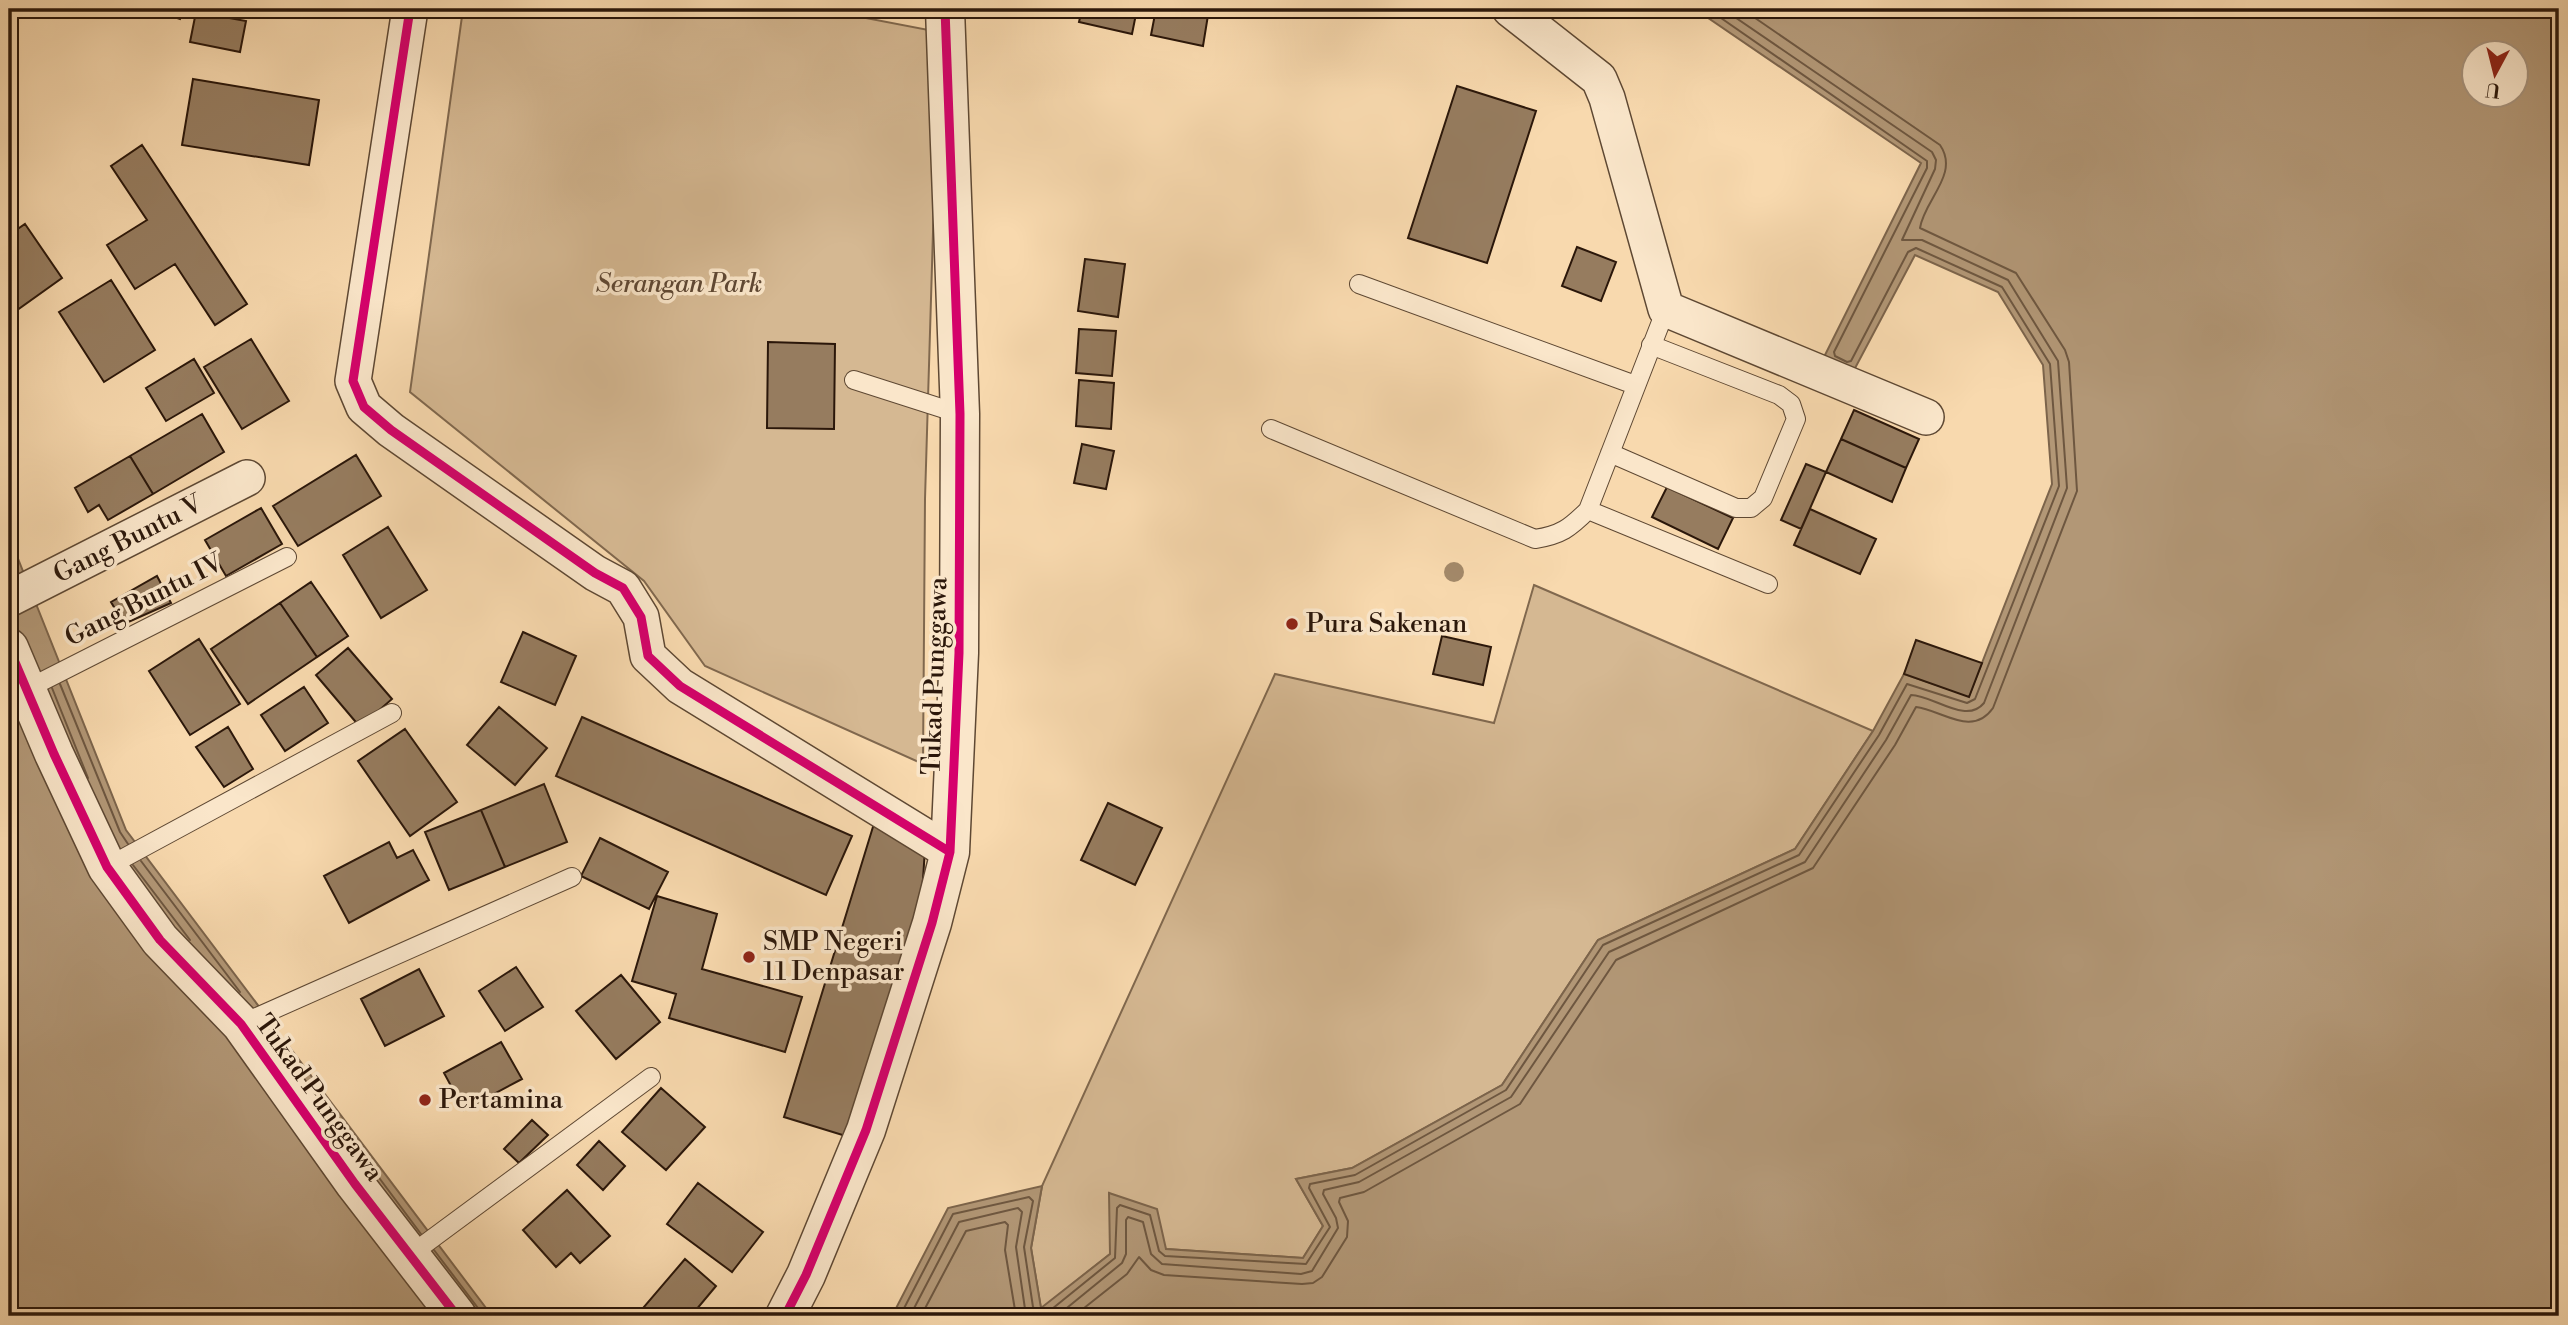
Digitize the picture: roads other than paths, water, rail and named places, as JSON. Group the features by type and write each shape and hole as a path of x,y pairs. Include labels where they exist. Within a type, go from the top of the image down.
{"street":[{"path":"410,9 353,381 364,407 436,462 595,573 623,588 641,617 648,656 680,686 950,852"},
{"name":"Tukad Punggawa","path":"785,1316 806,1275 866,1130 932,923 950,852 959,653 960,414 945,9"},
{"path":"1510,9 1599,79 1607,98 1666,309 1926,417"},
{"name":"Gang Buntu V","path":"9,599 247,478"},
{"name":"Tukad Punggawa","path":"9,648 25,690 107,867 160,940 241,1024 289,1095 457,1316"}],"lane":[{"path":"1359,284 1635,385"},
{"path":"1271,429 1535,539 1556,536 1573,526 1588,510 1666,309"},
{"path":"1610,453 1735,508 1751,508 1763,498 1796,419 1791,404 1779,395 1651,345"},
{"path":"854,380 960,414"},
{"path":"1588,510 1768,584"},
{"name":"Gang Buntu IV","path":"25,690 287,557"},
{"path":"107,867 392,713"},
{"path":"241,1024 572,877"},
{"path":"410,1255 651,1077"}],"water":[{"path":"1695,9 2559,9 2559,1316 892,1316 948,1208 1042,1186 1031,1248 1041,1308 1110,1254 1109,1193 1157,1209 1166,1249 1303,1258 1323,1226 1296,1179 1352,1168 1502,1085 1598,940 1795,849 1873,731 1904,674 1969,696 2052,484 2043,365 1998,292 1915,255 1853,372 1823,359 1921,163"},
{"path":"9,536 126,830 492,1316 9,1316"}],"place":[{"name":"Pura Sakenan","path":"1292,624"},
{"name":"SMP Negeri 11 Denpasar","path":"749,957"},
{"name":"Pertamina","path":"425,1100"}],"park label":[{"name":"Serangan Park","path":"679,284"}]}
